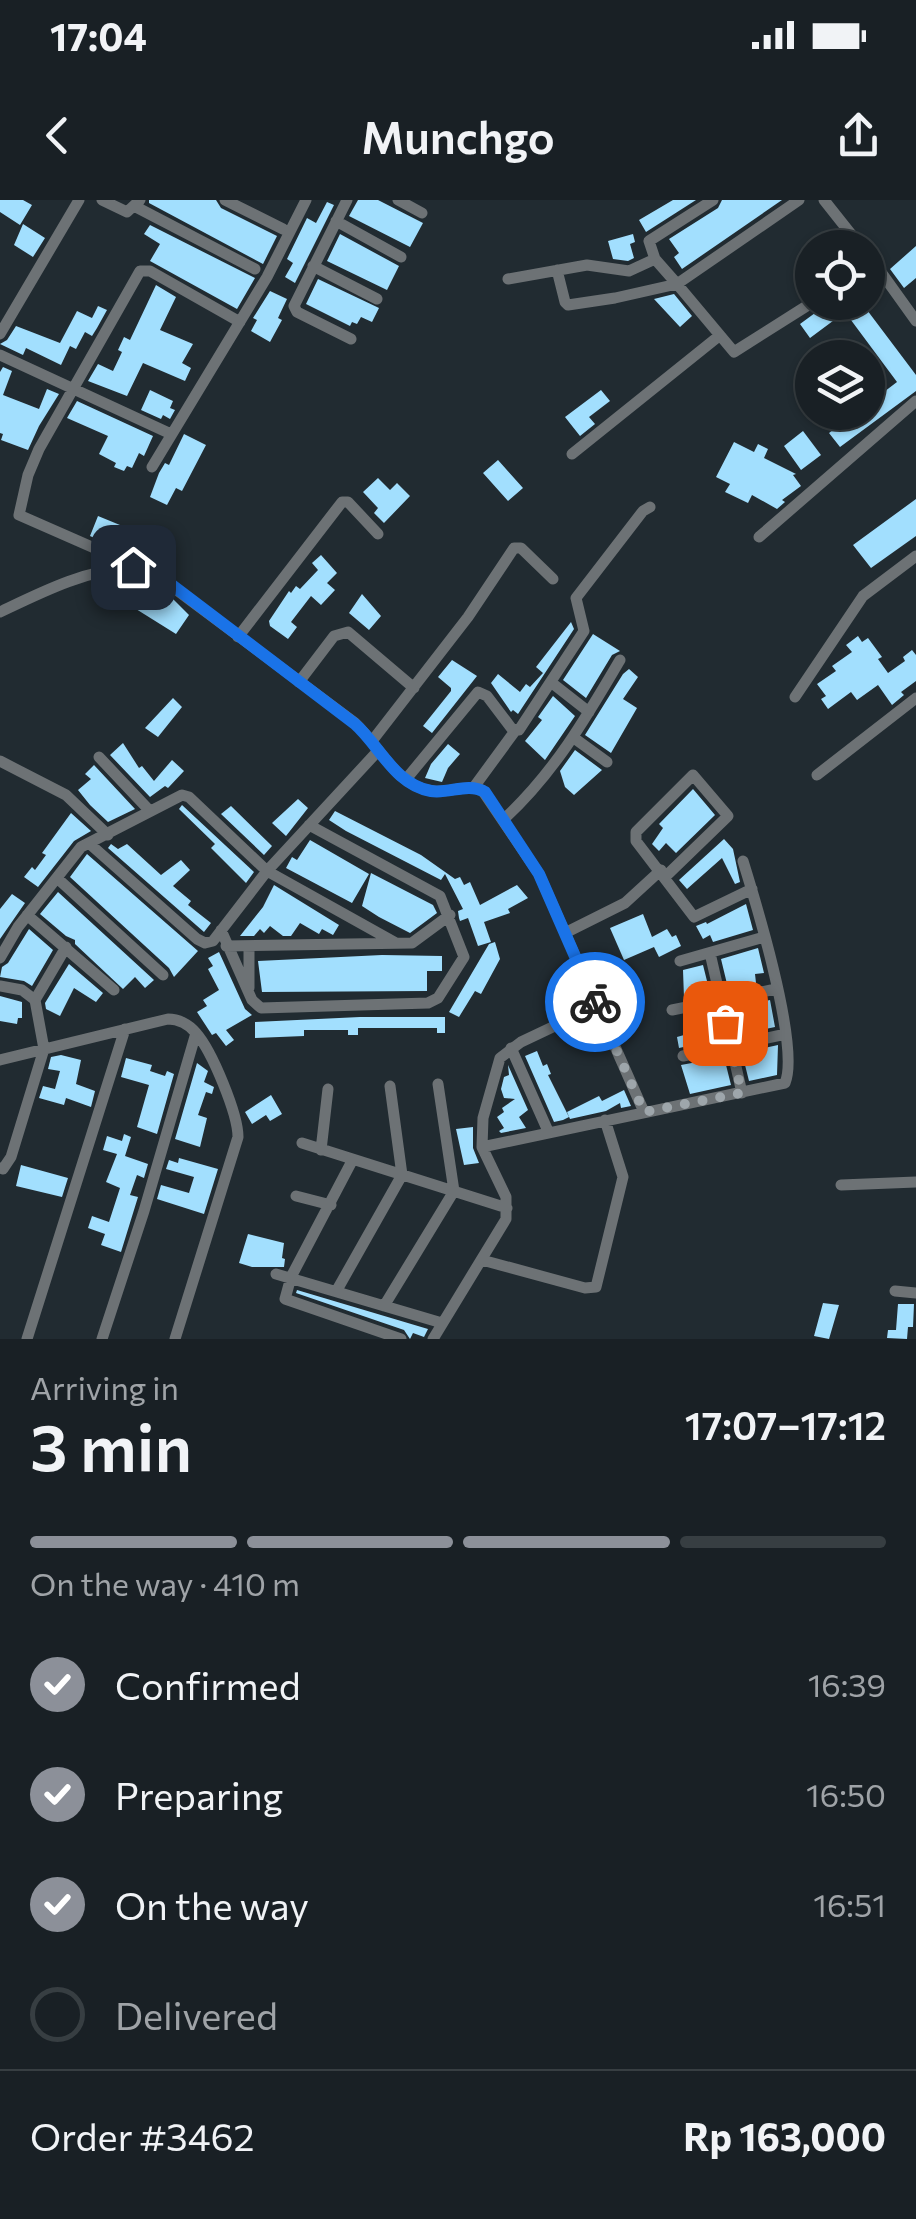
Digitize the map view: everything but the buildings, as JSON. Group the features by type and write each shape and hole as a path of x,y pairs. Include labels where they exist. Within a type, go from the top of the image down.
{"street":[{"path":"0,334 78,200"},
{"path":"102,200 122,211 138,204 255,269"},
{"path":"226,200 283,230"},
{"path":"152,467 240,322 306,200"},
{"path":"347,200 294,303 295,310 351,339"},
{"path":"398,200 422,213"},
{"path":"713,200 650,240 655,258 729,349 737,352 795,314"},
{"path":"557,270 567,304 677,284 799,200"},
{"path":"824,200 848,230"},
{"path":"336,222 401,257"},
{"path":"508,278 592,265 629,271 655,258"},
{"path":"314,266 378,299"},
{"path":"240,322 144,268 31,467 19,516 108,552 168,582 355,724 406,778 430,791 474,787 488,794 539,874 644,1112"},
{"path":"885,280 914,316"},
{"path":"572,454 719,336"},
{"path":"0,355 171,434"},
{"path":"759,537 916,400"},
{"path":"238,637 342,502 348,502 378,534"},
{"path":"474,787 552,683 584,631 576,598 650,507"},
{"path":"91,844 196,939 212,941 374,747 514,548 521,548 553,579"},
{"path":"795,697 863,596 916,556"},
{"path":"0,612 69,581 133,567"},
{"path":"299,682 334,636 348,632 414,688"},
{"path":"504,820 547,776 620,660"},
{"path":"552,683 589,712"},
{"path":"406,778 478,692 486,696 515,731"},
{"path":"816,776 916,698"},
{"path":"574,738 607,762"},
{"path":"99,757 149,810"},
{"path":"0,761 66,794 108,834"},
{"path":"567,932 625,904 663,873 728,816 693,776 636,832 638,844 663,873 695,917 752,890"},
{"path":"0,958 27,915 81,847 178,796 189,797 267,871 396,943"},
{"path":"220,930 254,1004 261,1008 432,1002 464,957 450,916 436,892 309,825"},
{"path":"482,1147 782,1085 786,1080 786,1034 743,861"},
{"path":"58,878 163,975"},
{"path":"27,915 114,990"},
{"path":"226,946 417,942 450,916"},
{"path":"680,962 764,937"},
{"path":"34,1000 66,948"},
{"path":"249,948 249,992"},
{"path":"710,953 742,1093"},
{"path":"0,986 22,990 34,1000 44,1049 11,1157 1,1173"},
{"path":"672,1010 776,989"},
{"path":"436,1338 504,1224 506,1197 482,1147 483,1118 500,1058 511,1048 597,1006"},
{"path":"0,1060 171,1019 196,1033 237,1120 238,1137 175,1339"},
{"path":"27,1339 124,1029"},
{"path":"102,1339 196,1033"},
{"path":"683,1056 786,1034"},
{"path":"511,1048 548,1131"},
{"path":"384,1306 454,1192 438,1084"},
{"path":"337,1290 402,1175 390,1086"},
{"path":"321,1150 328,1090"},
{"path":"482,1260 585,1288 596,1287 623,1182 605,1120"},
{"path":"302,1144 507,1208"},
{"path":"352,1161 285,1295 287,1301 400,1339"},
{"path":"842,1185 916,1182"},
{"path":"296,1196 331,1205"},
{"path":"276,1274 442,1323"},
{"path":"894,1291 916,1293"}],"way so far":[{"path":"595,1002 644,1112 742,1093 725,1023"}],"route":[{"path":"133,567 168,582 355,724 372,741 376,753 418,786 430,791 474,787 485,792 539,874 595,1002"}]}
